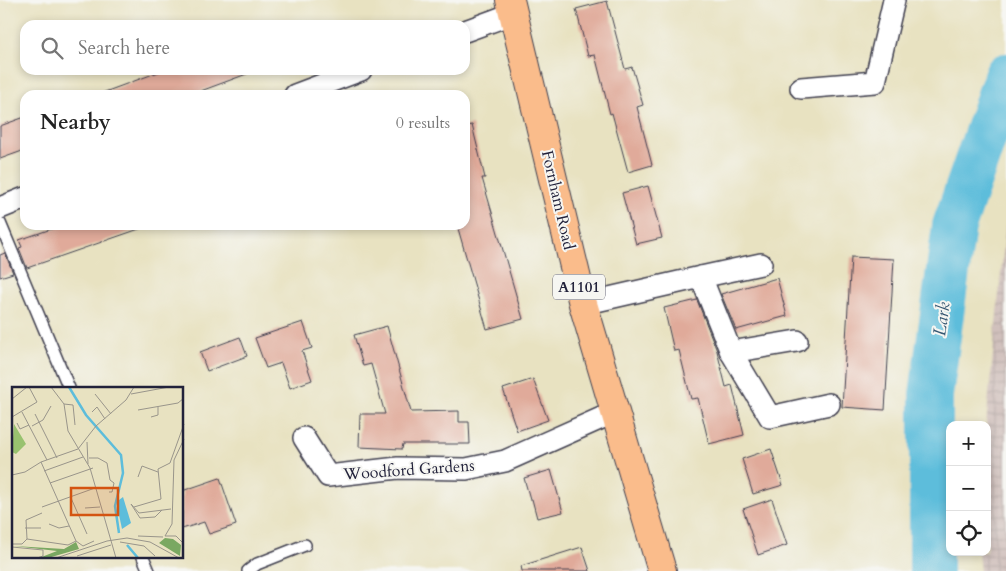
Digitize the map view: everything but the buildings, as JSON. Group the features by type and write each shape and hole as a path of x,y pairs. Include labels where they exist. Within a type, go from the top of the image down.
{"main road":[{"name":"Fornham Road","path":"512,6 584,304 662,571"}],"street":[{"path":"801,88 875,82 894,0"},
{"path":"470,28 512,6"},
{"path":"307,90 348,75"},
{"path":"0,208 20,200"},
{"path":"584,304 762,264"},
{"path":"701,277 731,352 770,417 829,404"},
{"path":"731,352 797,341"},
{"name":"Woodford Gardens","path":"304,438 328,476 398,468 466,469 505,461 614,412"}],"lane":[{"path":"0,223 69,387"},
{"path":"248,571 257,564 305,545"},
{"path":"143,558 149,571"}],"shaded area":[{"path":"1006,223 1006,571 980,571 978,556 991,556 991,421 986,421"}],"waterway":[{"name":"Lark","path":"931,571 931,395 954,226 1006,75"}]}
